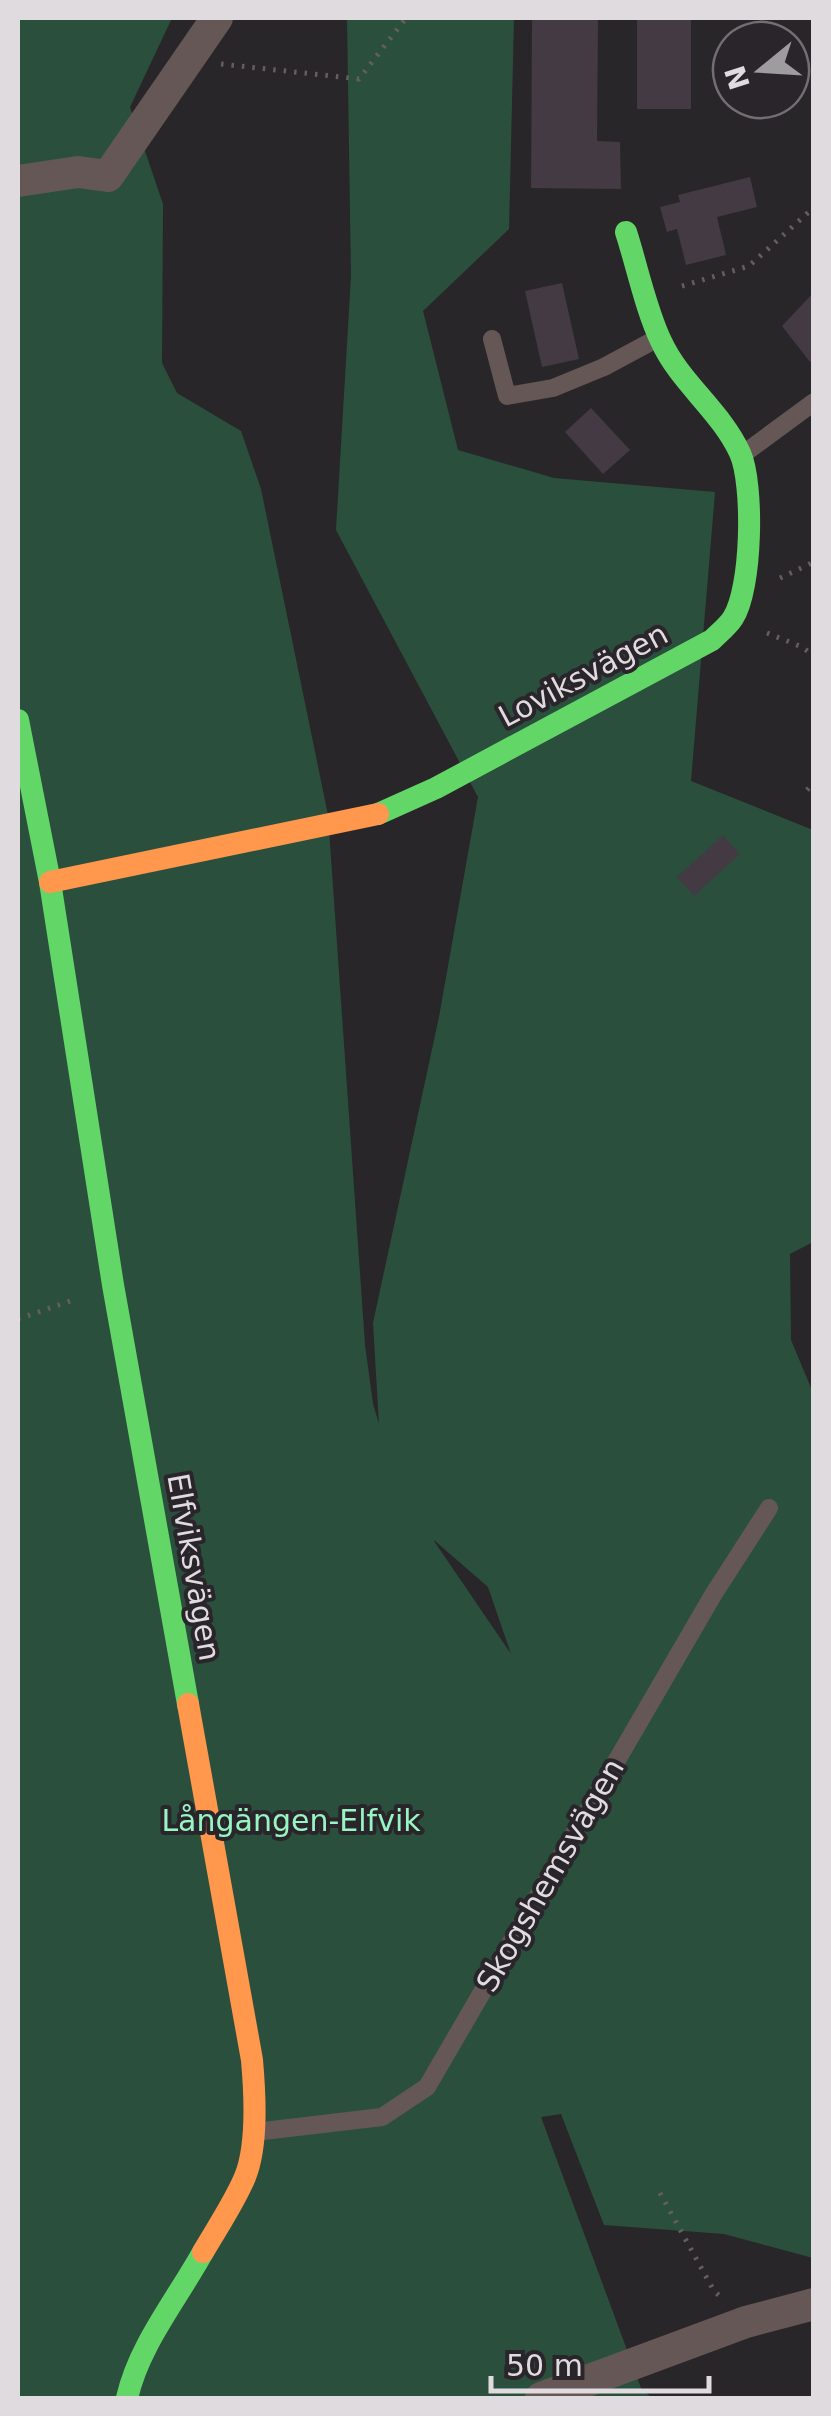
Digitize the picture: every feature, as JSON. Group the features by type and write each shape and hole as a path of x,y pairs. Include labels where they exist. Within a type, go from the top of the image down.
{"street":[{"path":"18,181 78,172 108,176 218,18"},
{"path":"626,232 659,338 672,364 706,401 741,455 752,524 742,596 733,618"},
{"name":"Loviksvägen","path":"50,882 371,816 436,788 712,640 733,618"},
{"name":"Elfviksvägen","path":"18,720 50,882 113,1285 252,2060 255,2097 254,2132 246,2174 146,2349 127,2398"},
{"path":"541,2398 746,2322 814,2304"}],"lane":[{"path":"492,339 507,396 553,388 659,338"},
{"path":"741,455 814,402"},
{"name":"Skogshemsvägen","path":"254,2132 382,2117 427,2087 713,1595 769,1508"}],"path":[{"path":"188,60 360,79 406,18"},
{"path":"646,296 742,270 756,262 810,210"},
{"path":"733,618 802,647 814,656"},
{"path":"807,790 814,782"},
{"path":"18,1319 113,1285"},
{"path":"660,2193 714,2290 746,2322"}],"green space":[{"name":"Långängen-Elfvik","path":"18,18 172,18 130,107 163,204 162,363 177,393 241,431 261,489 328,815 365,1345 379,1424 373,1323 439,1017 478,797 336,530 351,277 347,18 514,18 509,229 423,311 458,450 554,478 715,492 691,781 813,830 813,1242 790,1254 791,1340 814,1395 813,2258 724,2234 604,2225 561,2114 541,2117 641,2388 652,2398 18,2398","holes":["434,1540 488,1587 511,1654"]}],"building":[{"path":"637,18 691,18 691,109 637,109"},
{"path":"532,19 598,20 597,141 620,142 621,189 531,188"},
{"path":"750,177 757,207 717,217 726,255 686,265 677,229 667,232 660,207 680,202 678,195"},
{"path":"562,283 579,359 542,367 525,291"},
{"path":"814,292 814,358 810,362 782,326"},
{"path":"591,408 630,450 603,474 565,432"},
{"path":"723,835 740,854 694,896 677,877"}],"traffic: fast":[{"path":"378,814 436,788 712,640 731,621 739,604 749,536 747,488 740,453 661,341 626,232"},
{"path":"18,720 50,882 113,1285 188,1704"},
{"path":"127,2398 149,2341 203,2252"}],"traffic: slow":[{"path":"50,882 378,814"},
{"path":"188,1704 252,2060 255,2104 252,2150 245,2177 203,2252"}]}
